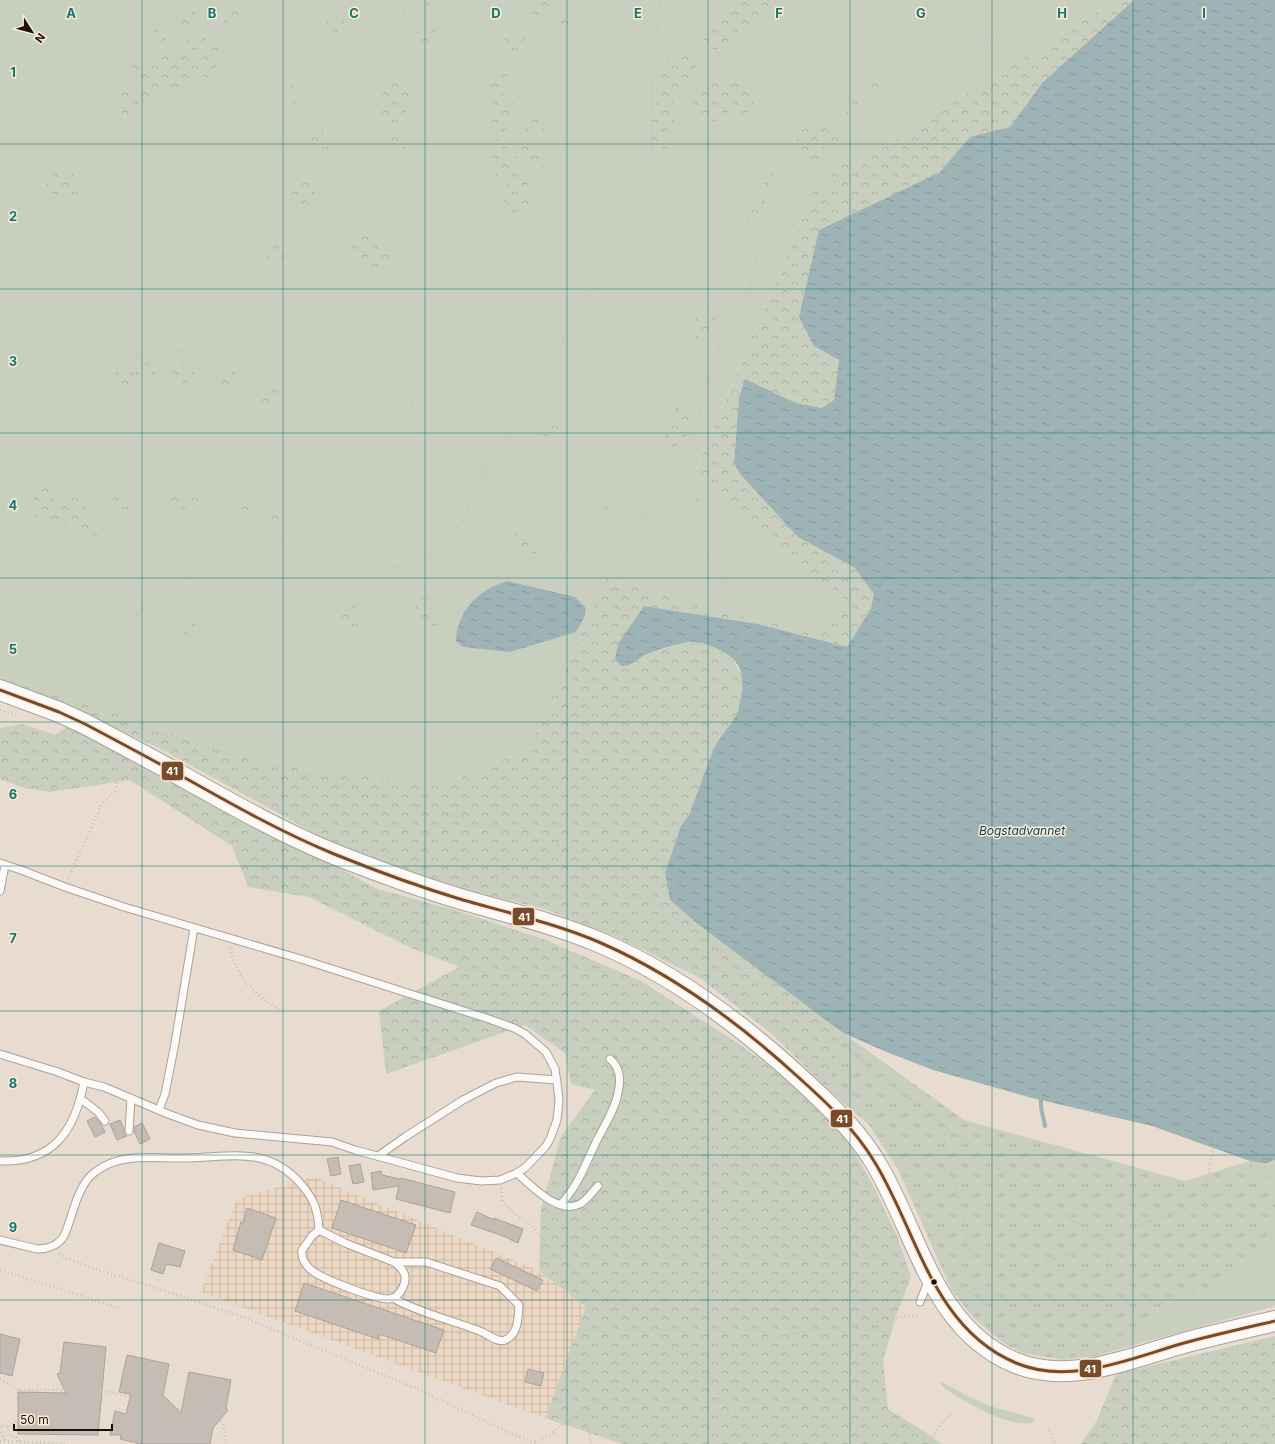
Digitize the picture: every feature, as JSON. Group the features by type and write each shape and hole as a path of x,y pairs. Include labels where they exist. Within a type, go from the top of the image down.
{"street":[{"path":"0,690 59,712 85,724 308,843 394,877 463,900 578,934 620,951 656,970 685,988 734,1022 792,1071 826,1103 865,1147 878,1166 935,1285 964,1326 987,1346 1008,1359 1023,1365 1043,1370 1082,1373 1186,1343 1275,1321"}],"lane":[{"path":"0,891 2,864 124,907 304,960 514,1028 530,1038 546,1052 555,1069 557,1080 558,1112 550,1139 534,1160 517,1174 500,1180 481,1181 457,1178 355,1150 332,1142 222,1130 198,1125 104,1087 84,1082 58,1072 0,1054"},
{"path":"159,1110 165,1094 175,1043 194,928"},
{"path":"561,1204 571,1193 580,1178 613,1108 618,1093 619,1083 618,1070 610,1059"},
{"path":"378,1156 406,1136 463,1100 496,1084 516,1077 557,1080"},
{"path":"0,1161 28,1159 50,1150 62,1137 69,1126 81,1099 84,1082"},
{"path":"129,1131 130,1098"},
{"path":"81,1099 98,1112 105,1121"},
{"path":"0,1240 37,1249 48,1248 60,1241 66,1233 79,1196 90,1176 109,1164 131,1158 244,1156 261,1157 269,1160 287,1170 309,1192 317,1209 319,1230"},
{"path":"517,1174 546,1198 571,1206 586,1200 598,1186"},
{"path":"319,1230 345,1243 394,1262 400,1267 405,1276 404,1284 400,1292 393,1298 388,1299 374,1296 334,1282 318,1275 310,1269 303,1260 302,1250 312,1236 319,1230"},
{"path":"393,1298 420,1311 464,1325 499,1340 507,1339 516,1330 519,1305 500,1286 426,1262 394,1262"},
{"path":"920,1302 935,1285"}],"path":[{"path":"0,47 12,27 38,0"},
{"path":"403,14 406,0"},
{"path":"0,652 50,671 82,674 90,671 102,662 140,611 157,595 224,557 252,546 286,542 316,545 372,563 390,567 400,567 419,563 437,552 465,518 475,487 531,397 618,249 648,184 651,164 652,84 660,0"},
{"path":"483,475 537,542 547,548 564,553 582,552 600,545 640,517 673,473 691,442 698,423 709,372 722,340 736,321 748,296 761,237 766,232 781,232 787,229 800,205 816,191 877,164 897,143 918,141 929,136 937,123 943,94 947,86 986,43 1037,0"},
{"path":"754,244 759,244"},
{"path":"379,310 401,365 414,409 415,428"},
{"path":"0,363 100,361 174,351 204,350 237,355 262,365 305,391 346,409 415,428 434,437 486,469"},
{"path":"718,352 774,352"},
{"path":"640,517 670,529 690,542 710,560 730,584 748,596 756,598 776,597 804,591"},
{"path":"583,648 621,609 642,595 676,587 706,584 730,584"},
{"path":"117,722 300,772 361,792 451,814 575,850 614,871 748,976 870,1066 980,1154 1088,1232 1097,1241"},
{"path":"64,887 102,804 115,791 118,778 133,771 130,766"},
{"path":"463,900 478,883 529,862 547,842"},
{"path":"229,938 232,956 240,974 248,986 263,1000 282,1012"},
{"path":"748,976 754,967"},
{"path":"945,1126 944,1143 960,1204 970,1252 962,1283 960,1300"},
{"path":"1203,1202 1216,1138"},
{"path":"935,1285 960,1294 973,1291 1069,1254 1097,1241 1275,1175"},
{"path":"500,1180 503,1201 509,1209 532,1226 559,1257 596,1291 630,1311 650,1327 690,1363 694,1371 720,1395 725,1403 741,1444"},
{"path":"1102,1301 1110,1248 1107,1238"},
{"path":"48,1248 66,1258 95,1269 240,1316 415,1388 508,1432 536,1443 633,1378 653,1370 694,1371 706,1361 749,1342 906,1316 918,1316"},
{"path":"0,1270 119,1308"},
{"path":"0,1379 18,1390 85,1390 111,1392 217,1418 223,1423 226,1444"},
{"path":"582,1411 592,1444"},
{"path":"929,1444 940,1425 953,1412"},
{"path":"16,1421 11,1423 9,1427 9,1434 17,1438 19,1442"},
{"path":"1230,1444 1249,1432 1275,1423"},
{"path":"5,1441 0,1427 1,1425 9,1427"},
{"path":"1049,1430 1055,1444"},
{"path":"0,1441 67,1444"}],"shaded area":[{"path":"314,1177 539,1271 586,1307 545,1418 201,1292 237,1199"}],"green space":[{"path":"0,0 1115,0 813,192 693,476 854,605 842,607 817,636 750,619 750,617 700,604 694,605 692,602 608,579 528,750 443,784 267,765 0,675"},
{"path":"426,0 443,0 440,10 428,13"},
{"path":"529,0 556,0 551,17 544,22 538,15 529,14 527,6"},
{"path":"737,0 781,0 769,12 762,12 760,21 750,35 741,36 731,47 718,49 699,47 712,26 720,21 730,11"},
{"path":"1115,0 1134,0 1043,82 1010,127 970,137 940,172 819,230 814,346 840,360 834,400 823,408 796,403 745,380 739,397 734,463 798,537 855,568 874,594 871,608 847,647 758,624 644,606 627,666 645,655 685,642 700,643 714,647 731,657 742,675 743,681 737,714 718,739 689,815 681,826 677,839 669,889 670,900 699,925 843,1033 827,1088 771,1033 700,978 621,939 545,909 438,884 358,857 163,750 66,705 0,686 0,675 267,765 443,784 528,750 607,579 817,635 846,601 693,477 813,192 835,178 824,176 826,169 841,162 849,162 852,167"},
{"path":"230,6 240,8 240,15 233,24 225,23 221,14"},
{"path":"188,8 197,14 195,22 185,28 177,21 178,10"},
{"path":"562,10 570,16 572,27 563,30 553,26 555,15"},
{"path":"30,14 39,16 38,28 26,32 18,28 22,18"},
{"path":"342,17 346,25 340,33 330,39 321,28 329,18"},
{"path":"430,24 436,31 433,41 419,43 417,31"},
{"path":"164,25 169,34 163,43 155,47 151,40 154,29"},
{"path":"197,32 206,38 201,49 191,50 185,43 189,36"},
{"path":"516,33 525,40 522,49 516,55 505,53 505,39"},
{"path":"211,46 223,47 220,61 210,79 198,74 195,82 183,93 177,88 165,92 156,90 149,98 138,94 138,80 132,75 133,65 142,62 152,63 158,55 168,53 175,56 184,54 196,58 201,65 205,51"},
{"path":"685,46 695,51 695,71 685,85 672,92 676,98 673,102 676,114 667,132 672,136 671,145 665,152 656,153 649,147 653,136 652,131 648,126 648,113 656,104 658,89 657,75 662,63 671,52"},
{"path":"502,69 507,76 505,85 500,92 506,95 515,105 512,121 502,134 492,133 489,105 494,97 485,91 488,80 493,72"},
{"path":"881,74 886,82 885,89 878,92 871,86 869,79 873,75"},
{"path":"736,76 745,79 750,83 756,99 747,113 735,114 727,112 720,115 714,123 705,119 702,113 695,119 689,118 688,103 691,89 707,83 710,80 721,78 728,84"},
{"path":"392,82 402,82 408,94 408,108 399,123 382,126 378,107 379,102"},
{"path":"293,84 301,90 303,102 291,103 287,91"},
{"path":"120,91 129,91 135,93 139,97 144,104 139,115 125,117 119,107"},
{"path":"857,96 863,106 862,113 855,120 847,115 845,107 847,98"},
{"path":"535,115 544,121 544,130 534,139 525,131 527,119"},
{"path":"824,122 837,123 843,131 839,141 832,143 826,140 824,158 815,160 812,165 802,162 795,149 800,131 811,126 819,126"},
{"path":"322,128 329,138 328,149 316,154 307,148 311,133"},
{"path":"399,128 408,137 405,148 390,149 389,138"},
{"path":"498,138 506,140 507,149 516,172 526,173 528,182 526,194 530,207 525,214 519,210 512,216 506,210 503,200 508,190 505,180 498,182 494,170 490,142"},
{"path":"525,141 533,145 534,155 544,157 544,166 535,169 528,162 524,163 516,157 515,147"},
{"path":"62,169 74,174 77,185 84,185 88,193 85,201 78,204 65,194 57,195 51,193 45,181 51,172"},
{"path":"769,171 779,178 778,186 771,190 764,186 763,177"},
{"path":"299,181 309,184 315,192 313,203 298,206 288,198 291,185"},
{"path":"762,194 765,203 758,224 754,226 747,223 749,202 751,196"},
{"path":"355,229 368,229 376,235 377,246 383,245 391,253 390,264 381,273 371,266 371,257 363,258 353,253 349,238"},
{"path":"277,244 285,251 284,259 275,264 265,259 268,250"},
{"path":"712,310 716,319 710,329 706,332 706,337 700,342 695,338 697,328 695,317 701,312"},
{"path":"144,363 155,366 155,375 148,380 136,379 126,385 113,381 116,371 126,370 135,373"},
{"path":"185,363 195,370 192,381 183,383 172,378 173,369"},
{"path":"226,368 235,372 234,384 222,386 216,381 218,370"},
{"path":"274,383 280,392 275,402 261,405 258,395 262,384"},
{"path":"688,404 692,417 691,429 684,440 673,448 667,443 665,433 671,429 671,419 675,409 682,405"},
{"path":"555,418 560,424 558,434 552,437 544,437 540,430 543,422"},
{"path":"49,488 55,496 53,501 55,503 59,502 64,496 70,493 85,491 89,500 84,510 86,515 93,518 97,522 98,535 90,537 82,533 81,523 76,519 65,526 34,516 31,509 36,503 34,497 35,489"},
{"path":"113,491 125,492 133,500 127,510 116,510 112,505"},
{"path":"704,491 711,498 710,505 702,507 696,503 695,492"},
{"path":"168,492 177,493 180,499 190,501 193,495 199,496 199,503 193,506 188,505 183,510 171,509 163,505 162,495"},
{"path":"611,500 619,506 618,513 610,518 604,514 604,504"},
{"path":"239,503 250,504 254,515 249,520 240,518 234,509"},
{"path":"268,510 278,510 283,523 281,529 275,531 271,525 266,523 265,517"},
{"path":"516,532 523,532 530,538 531,543 538,546 539,552 529,555 515,538"},
{"path":"417,597 427,598 433,603 432,610 439,616 439,625 430,629 420,627 415,618 417,613 413,610 416,605"},
{"path":"348,603 356,607 355,616 363,622 362,631 356,634 349,631 347,623 340,622 336,617 339,608"},
{"path":"183,619 193,620 197,626 194,633 186,635 181,632 178,623"},
{"path":"23,724 55,735 69,726 223,810 316,855 377,889 455,910 543,939 641,981 739,1044 825,1107 846,1137 876,1191 897,1236 911,1277 896,1316 883,1361 888,1409 942,1444 623,1444 545,1418 586,1307 539,1271 541,1209 561,1136 595,1090 571,1084 565,1053 525,1025 386,1074 379,1011 459,967 411,948 309,897 248,887 232,846 130,780 50,792 24,788 0,779 0,728"},
{"path":"843,1033 964,1120 1185,1181 1250,1161 1275,1198 1275,1216 1258,1259 1225,1284 1168,1303 1095,1356 1062,1360 1023,1353 1003,1343 973,1317 951,1289 898,1169 869,1125 827,1088"},
{"path":"1250,1161 1266,1165 1275,1161 1275,1198"},
{"path":"1275,1216 1275,1306 1095,1356 1168,1303 1225,1284 1257,1259"},
{"path":"1275,1336 1275,1444 1081,1444 1097,1420 1116,1374"},
{"path":"942,1382 971,1398 993,1407 1033,1418 1035,1421 1027,1423 1002,1419 962,1399 943,1387 941,1385"}],"water":[{"name":"Bogstadvannet","path":"1134,0 1275,0 1275,1160 1266,1164 1250,1161 1152,1126 1032,1098 933,1070 884,1051 843,1033 699,925 670,900 665,873 681,826 689,815 714,748 738,712 742,692 741,671 734,660 728,655 713,647 698,643 688,642 659,650 645,655 625,666 621,666 615,658 618,644 644,606 758,624 847,647 871,608 874,594 855,568 798,537 740,474 734,463 739,397 745,379 796,403 822,408 834,400 839,360 814,346 799,317 819,230 940,172 970,137 1010,127 1043,82"},
{"path":"507,581 575,597 586,608 585,616 576,632 510,652 463,647 456,641 459,625 466,610 483,592"}],"building":[{"path":"95,1117 105,1132 95,1137 87,1121"},
{"path":"120,1120 124,1133 127,1136 117,1140 110,1124"},
{"path":"142,1123 150,1139 140,1144 134,1131 134,1127"},
{"path":"338,1157 341,1174 331,1176 327,1159"},
{"path":"360,1164 364,1182 353,1184 349,1166"},
{"path":"381,1171 382,1175 401,1178 455,1192 450,1213 396,1199 399,1186 373,1190 371,1173"},
{"path":"341,1200 416,1225 406,1253 332,1228"},
{"path":"247,1208 276,1218 262,1260 233,1250 241,1222 243,1223"},
{"path":"477,1212 494,1220 494,1218 523,1229 518,1243 509,1238 471,1225"},
{"path":"159,1243 185,1251 180,1267 166,1264 163,1274 151,1270"},
{"path":"496,1258 543,1280 537,1291 490,1269"},
{"path":"304,1283 444,1330 436,1353 379,1334 378,1339 295,1311"},
{"path":"0,1334 20,1339 12,1376 0,1373"},
{"path":"64,1342 106,1347 98,1435 18,1434 18,1392 66,1393 57,1374 60,1373"},
{"path":"127,1355 169,1364 163,1395 181,1413 189,1372 231,1380 226,1408 228,1410 213,1428 210,1444 140,1444 120,1439 121,1435 110,1435 115,1411 126,1414 131,1394 119,1392"},
{"path":"528,1369 544,1373 541,1386 525,1382"}],"waterway":[{"path":"1041,1100 1041,1108 1045,1126"}],"transit line":[{"name":"41","path":"0,690 59,712 85,724 259,819 315,846 366,867 431,890 550,924 584,936 628,956 680,985 704,1001 775,1056 818,1095 848,1126 874,1161 889,1188 930,1275 945,1302 964,1326 988,1347 1016,1363 1037,1369 1058,1372 1079,1371 1122,1362 1184,1343 1275,1321"}]}
